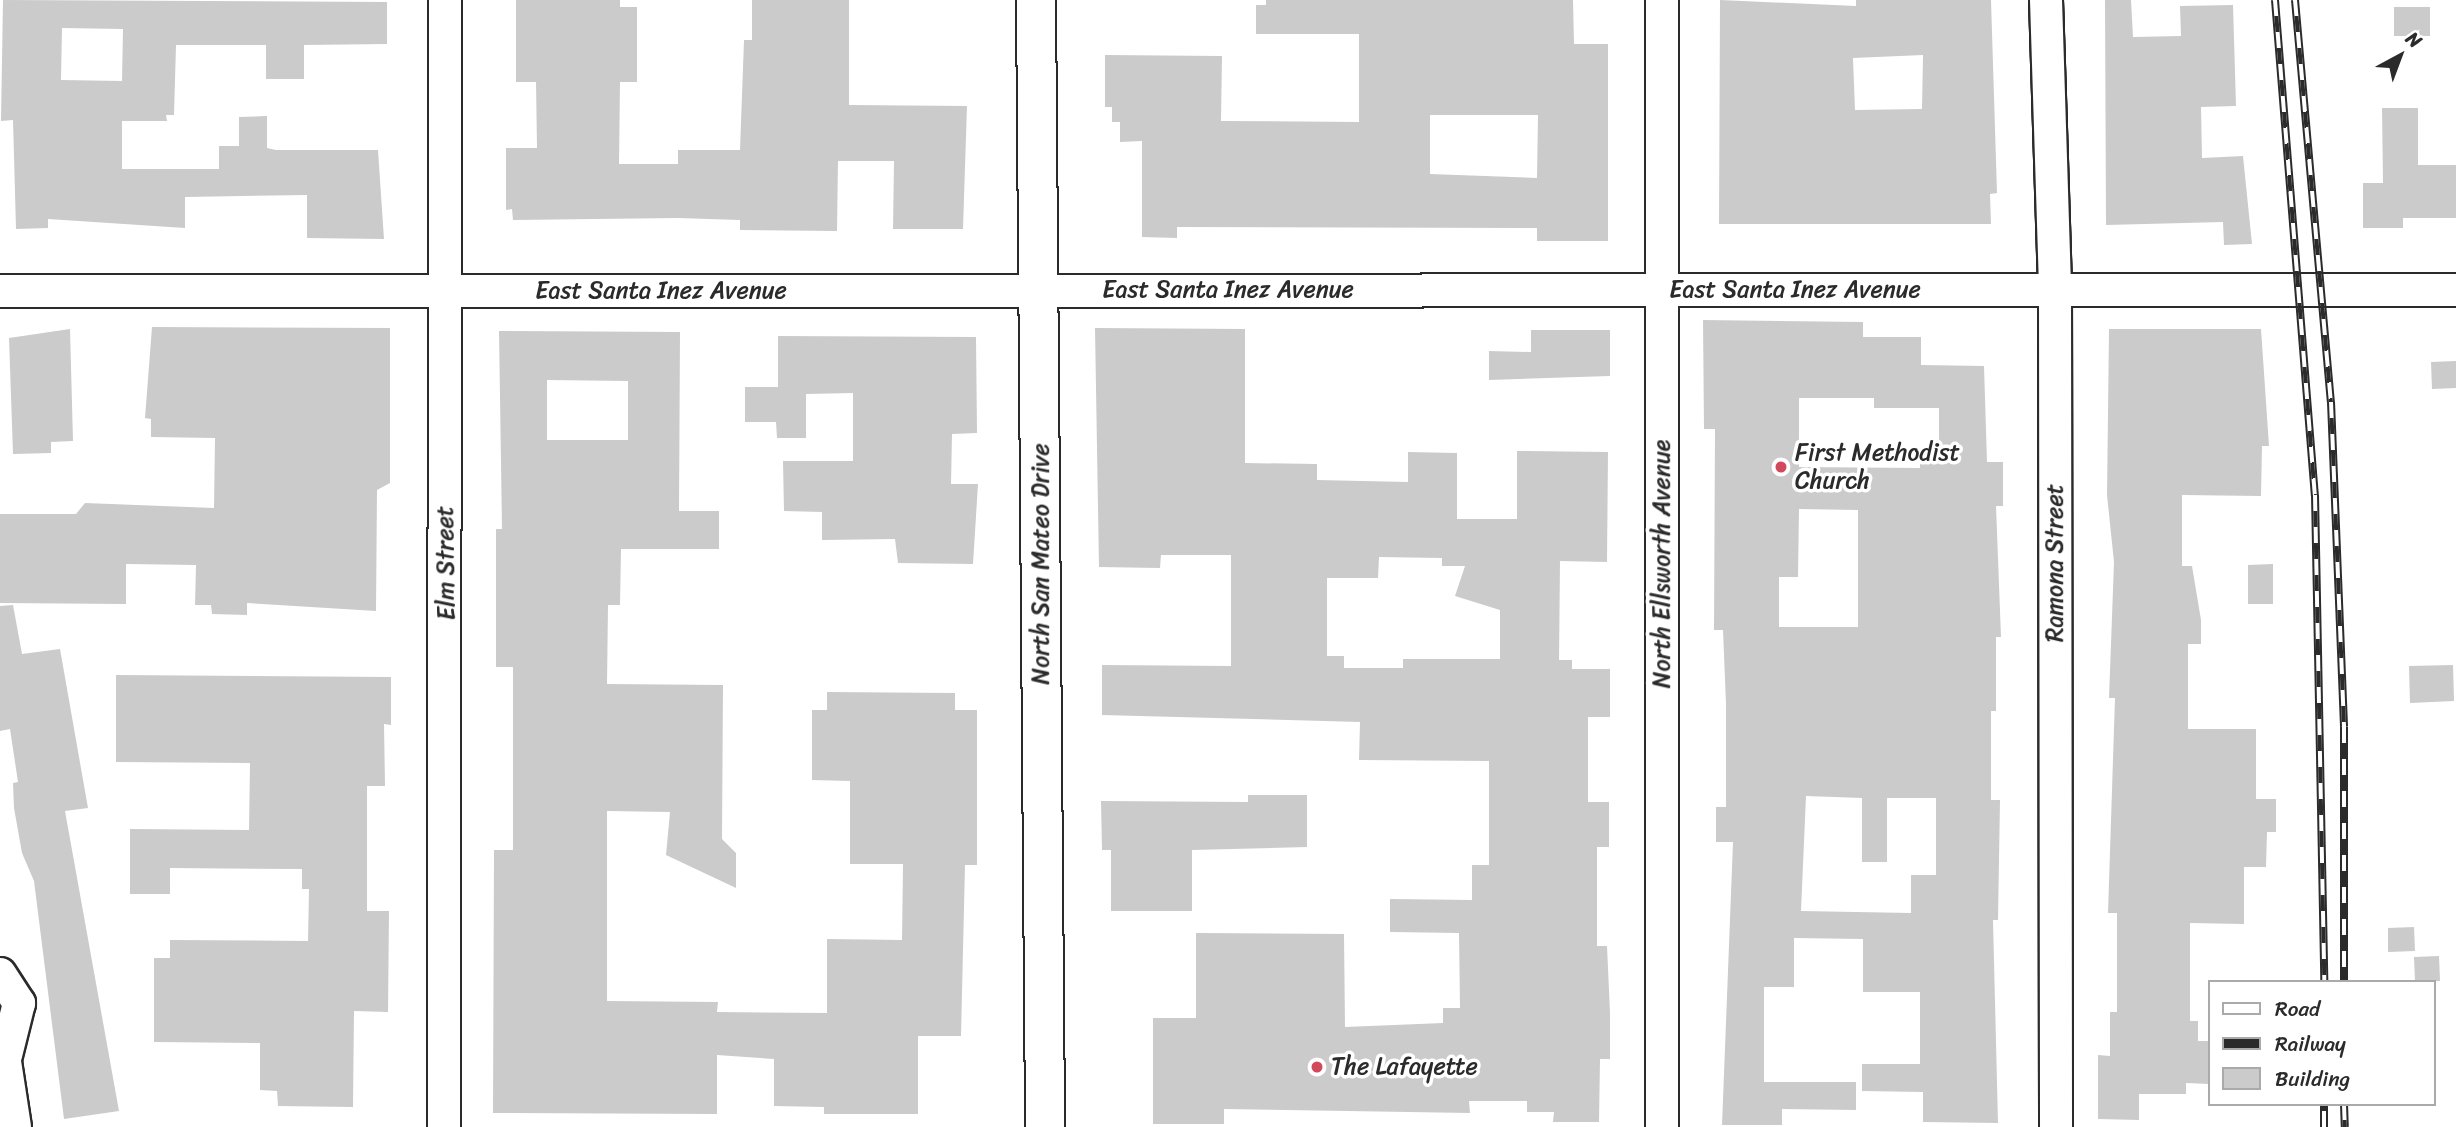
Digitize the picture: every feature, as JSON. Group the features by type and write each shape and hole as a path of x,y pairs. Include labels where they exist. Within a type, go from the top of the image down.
{"main road":[{"name":"North San Mateo Drive","path":"1036,0 1045,1127"}],"street":[{"name":"Elm Street","path":"444,1127 445,0"},
{"name":"North Ellsworth Avenue","path":"1662,0 1662,1127"},
{"name":"Ramona Street","path":"2046,0 2055,290 2056,1127"},
{"name":"East Santa Inez Avenue","path":"0,291 2456,289"},
{"path":"0,974 19,1003 5,1060"},
{"path":"0,1029 15,1127"}],"building":[{"path":"3,0 387,2 387,44 304,45 304,79 266,79 266,45 176,45 174,115 166,115 167,121 122,121 122,169 219,169 219,146 239,146 239,117 267,116 267,148 378,150 384,239 307,238 307,195 185,197 185,228 48,219 48,228 16,229 13,120 1,121","holes":["62,28 123,29 122,81 61,80"]},
{"path":"516,0 620,0 620,7 637,7 637,82 620,82 619,164 678,164 678,150 740,150 744,40 752,40 752,0 849,0 849,105 967,106 963,229 893,229 894,161 838,161 837,231 740,230 740,220 513,220 512,209 506,210 506,148 537,148 536,82 516,82"},
{"path":"1266,0 1573,0 1574,44 1608,44 1608,241 1537,241 1537,228 1177,227 1177,238 1142,237 1142,141 1120,142 1120,122 1112,122 1112,107 1105,107 1105,55 1222,56 1221,121 1359,122 1359,34 1256,34 1256,5 1266,5","holes":["1430,115 1538,115 1537,178 1430,174"]},
{"path":"1720,0 1856,6 1856,0 1991,0 1997,193 1990,194 1991,224 1719,224","holes":["1923,55 1922,109 1855,110 1853,58"]},
{"path":"2105,0 2131,0 2133,37 2181,36 2180,6 2233,5 2236,106 2201,107 2202,158 2243,156 2252,244 2224,245 2223,222 2106,225"},
{"path":"2394,7 2430,7 2430,36 2394,36"},
{"path":"2382,108 2418,108 2418,165 2456,165 2456,218 2403,218 2403,228 2363,228 2363,183 2383,183"},
{"path":"1703,320 1863,322 1863,337 1921,337 1921,365 1984,366 1987,462 2003,462 2003,506 1996,506 2001,637 1996,637 1996,711 1991,711 1991,800 2000,800 1998,920 1993,920 1998,1123 1923,1122 1923,1092 1862,1091 1862,1064 1920,1064 1920,992 1863,992 1863,939 1794,938 1794,987 1764,987 1764,1082 1856,1082 1856,1110 1782,1109 1782,1125 1722,1125 1733,842 1716,842 1716,807 1726,807 1726,704 1723,630 1714,630 1715,429 1704,429","holes":["1799,398 1874,398 1874,408 1939,408 1939,462 1920,461 1920,468 1799,467","1799,509 1858,510 1858,627 1779,627 1779,577 1798,577","1806,796 1862,798 1862,862 1887,862 1887,798 1936,798 1936,875 1911,875 1911,913 1801,911"]},
{"path":"152,327 390,328 390,483 377,490 376,611 247,603 247,615 212,614 211,605 195,605 196,565 126,564 126,604 0,603 0,514 76,514 85,503 214,508 215,438 151,437 151,419 145,418"},
{"path":"1095,328 1245,329 1245,463 1317,464 1317,480 1408,482 1408,452 1457,453 1457,519 1517,519 1517,451 1608,452 1607,562 1560,561 1559,660 1572,660 1572,669 1610,669 1610,717 1588,717 1588,802 1609,802 1609,847 1597,847 1597,946 1607,946 1610,1013 1610,1059 1600,1059 1599,1122 1553,1122 1554,1112 1527,1112 1527,1101 1469,1101 1470,1113 1224,1109 1224,1124 1153,1124 1153,1018 1196,1018 1196,933 1344,934 1345,1027 1443,1023 1443,1008 1460,1008 1459,933 1390,932 1390,899 1472,900 1472,865 1489,865 1489,761 1359,760 1360,722 1102,715 1102,665 1231,666 1231,555 1161,555 1160,568 1099,567","holes":["1379,557 1442,558 1442,566 1465,566 1455,596 1500,610 1500,659 1403,659 1403,668 1344,668 1344,656 1327,656 1327,578 1378,578"]},
{"path":"70,329 73,441 51,442 51,453 13,454 9,338"},
{"path":"2109,329 2261,329 2269,446 2262,446 2261,496 2182,495 2182,566 2192,566 2201,620 2201,644 2188,644 2188,729 2256,729 2256,799 2276,799 2276,832 2267,832 2266,867 2244,867 2244,924 2190,923 2190,1021 2198,1021 2198,1041 2208,1041 2208,1084 2186,1083 2186,1094 2139,1094 2139,1120 2098,1119 2098,1055 2110,1056 2110,1012 2117,1012 2117,913 2108,913 2115,698 2109,698 2114,562 2107,495"},
{"path":"1531,330 1610,330 1610,376 1489,380 1489,351 1531,352"},
{"path":"499,331 680,332 679,511 719,511 719,549 621,549 620,605 608,605 607,684 723,685 722,839 736,853 736,888 666,855 670,812 607,811 607,1001 718,1002 717,1012 827,1013 827,939 902,940 903,864 850,864 850,781 812,780 812,710 827,710 827,692 955,693 955,710 977,710 977,865 965,865 961,1036 918,1036 918,1114 824,1114 824,1107 774,1106 774,1059 717,1055 717,1114 493,1113 494,850 513,850 513,667 496,667 496,529 502,529","holes":["547,380 628,381 628,440 547,440"]},
{"path":"778,336 976,337 977,433 952,434 951,484 978,484 973,564 898,563 895,539 822,540 822,512 784,511 783,461 853,461 853,393 806,394 806,438 777,438 776,422 745,422 745,387 778,387"},
{"path":"2456,361 2456,388 2432,389 2431,362"},
{"path":"2273,564 2273,604 2248,604 2248,565"},
{"path":"13,605 22,654 60,649 88,808 65,811 119,1111 64,1119 34,881 22,853 14,808 13,783 18,782 10,729 0,731 0,606"},
{"path":"2453,665 2454,701 2410,703 2409,666"},
{"path":"116,675 391,677 391,725 384,724 385,786 367,786 367,911 389,911 388,1012 354,1011 353,1107 278,1106 277,1091 260,1090 260,1043 154,1042 154,958 170,958 170,940 308,941 309,889 302,889 302,869 170,868 170,894 130,894 130,829 249,830 250,763 116,762"},
{"path":"1248,795 1307,795 1307,847 1192,850 1192,911 1111,911 1111,850 1102,850 1101,801 1248,802"},
{"path":"2414,927 2415,951 2388,952 2388,928"},
{"path":"2439,956 2440,981 2415,980 2414,957"}],"railway":[{"path":"2275,0 2315,495 2324,980"},
{"path":"2295,0 2331,402 2344,727 2344,980"},
{"path":"2324,1106 2324,1127"},
{"path":"2344,1106 2345,1127"}],"place":[{"name":"First Methodist Church","path":"1781,467"},
{"name":"The Lafayette","path":"1317,1067"}]}
